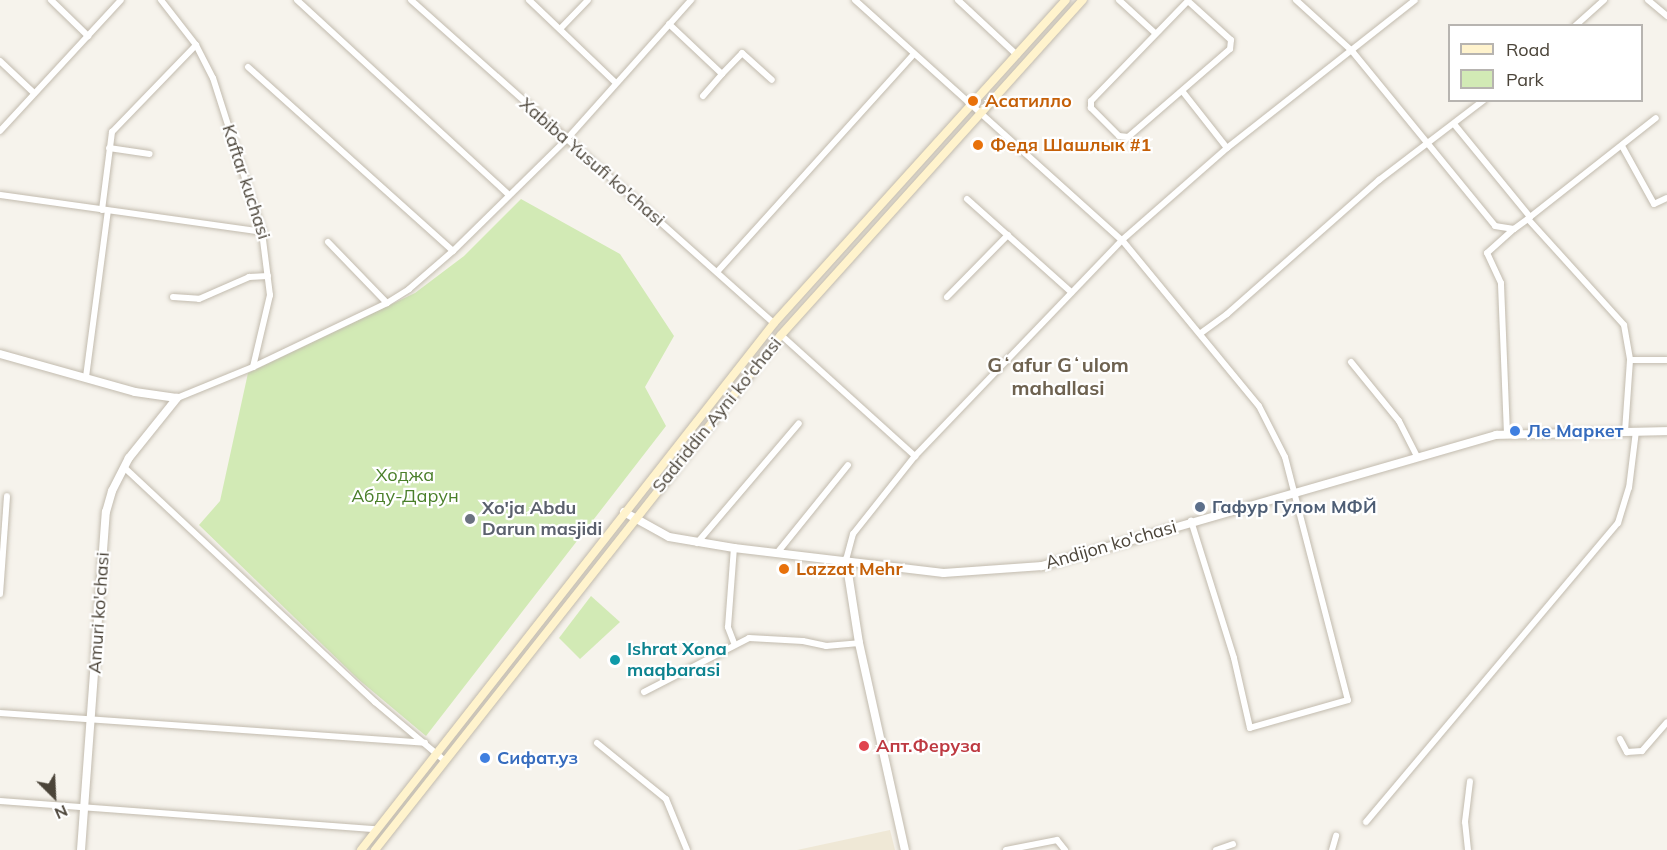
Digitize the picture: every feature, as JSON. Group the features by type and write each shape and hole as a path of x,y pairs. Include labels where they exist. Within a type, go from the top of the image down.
{"main road":[{"name":"Sadriddin Ayni ko'chasi","path":"361,850 774,323 1066,0"},
{"name":"Sadriddin Ayni ko'chasi","path":"375,850 634,518 781,335 979,111 1083,0"}],"street":[{"path":"51,0 88,36"},
{"path":"0,131 121,0"},
{"name":"Kaftar kuchasi","path":"161,0 196,45 213,78 262,232 268,276 268,315 253,367"},
{"path":"297,0 509,195"},
{"name":"Xabiba Yusufi ko'chasi","path":"411,0 774,323"},
{"path":"529,0 616,83"},
{"path":"560,29 588,0"},
{"path":"0,354 135,392 177,398 253,367 387,303 453,251 566,140 692,0"},
{"path":"855,0 913,55 969,105 979,111 1122,240 1260,406 1285,457 1291,491 1348,700 1250,728 1234,658 1191,521"},
{"path":"958,0 1017,55"},
{"path":"1119,0 1155,33"},
{"path":"1296,0 1352,51 1495,226 1514,229"},
{"path":"905,850 859,643 846,560 853,534 915,456 1122,240 1227,148 1415,0"},
{"path":"1577,24 1604,0"},
{"path":"1648,0 1667,16"},
{"path":"1193,1 1231,40 1230,49 1183,92 1128,137 1119,136 1090,108 1096,93 1183,4 1193,1"},
{"path":"669,24 722,74"},
{"path":"86,377 112,132 196,45"},
{"path":"703,96 742,53 772,80"},
{"path":"717,272 913,55"},
{"path":"0,61 34,93"},
{"path":"248,67 453,251"},
{"path":"1183,92 1227,148"},
{"path":"1201,333 1234,308 1378,180 1482,102"},
{"path":"1507,434 1501,283 1487,253 1514,229 1656,118"},
{"path":"1454,124 1529,218 1624,325 1630,360 1625,431"},
{"path":"1622,146 1653,204 1667,198"},
{"path":"109,148 150,154"},
{"path":"0,195 262,232"},
{"path":"967,199 1071,292"},
{"path":"946,297 1008,235"},
{"path":"328,242 387,303"},
{"path":"173,297 199,299 249,277 268,276"},
{"path":"781,335 915,456"},
{"path":"1630,360 1667,360"},
{"path":"1351,362 1399,421 1417,456"},
{"name":"Amuri ko'chasi","path":"81,850 106,512 112,491 126,469 129,458 177,398"},
{"path":"697,543 799,423"},
{"path":"1366,822 1618,523 1629,488 1636,431"},
{"name":"Andijon ko'chasi","path":"624,512 669,537 734,548 944,573 1042,566 1291,491 1507,434 1667,431"},
{"path":"777,553 848,465"},
{"path":"126,469 375,702 445,761"},
{"path":"0,594 7,496"},
{"path":"734,548 728,627 734,643"},
{"path":"644,692 734,643 765,638 826,646 859,643"},
{"path":"0,713 425,743"},
{"path":"1620,739 1627,752 1642,751 1667,722"},
{"path":"597,743 666,799 687,850"},
{"path":"1468,850 1465,822 1470,781"},
{"path":"0,801 376,829"},
{"path":"1332,850 1336,836"},
{"path":"1006,850 1057,840 1065,850"},
{"path":"1216,850 1233,844"}],"shaded area":[{"path":"890,830 895,850 797,850"}],"green space":[{"name":"Ходжа Абду-Дарун","path":"521,199 620,254 674,336 645,387 666,426 426,736 358,679 199,525 220,501 248,373 415,293 464,256"},
{"path":"591,596 620,622 580,659 559,638"}],"place":[{"name":"Асатилло","path":"973,101"},
{"name":"Федя Шашлык #1","path":"978,145"},
{"name":"Ле Маркет","path":"1515,431"},
{"name":"Гафур Гулом МФЙ","path":"1200,507"},
{"name":"Xo'ja Abdu Darun masjidi","path":"470,519"},
{"name":"Lazzat Mehr","path":"784,569"},
{"name":"Ishrat Хоnа mаqbаrasi","path":"615,660"},
{"name":"Апт.Феруза","path":"864,746"},
{"name":"Сифат.уз","path":"485,758"}],"district":[{"name":"Gʻafur Gʻulom mahallasi","path":"1058,376"}]}
